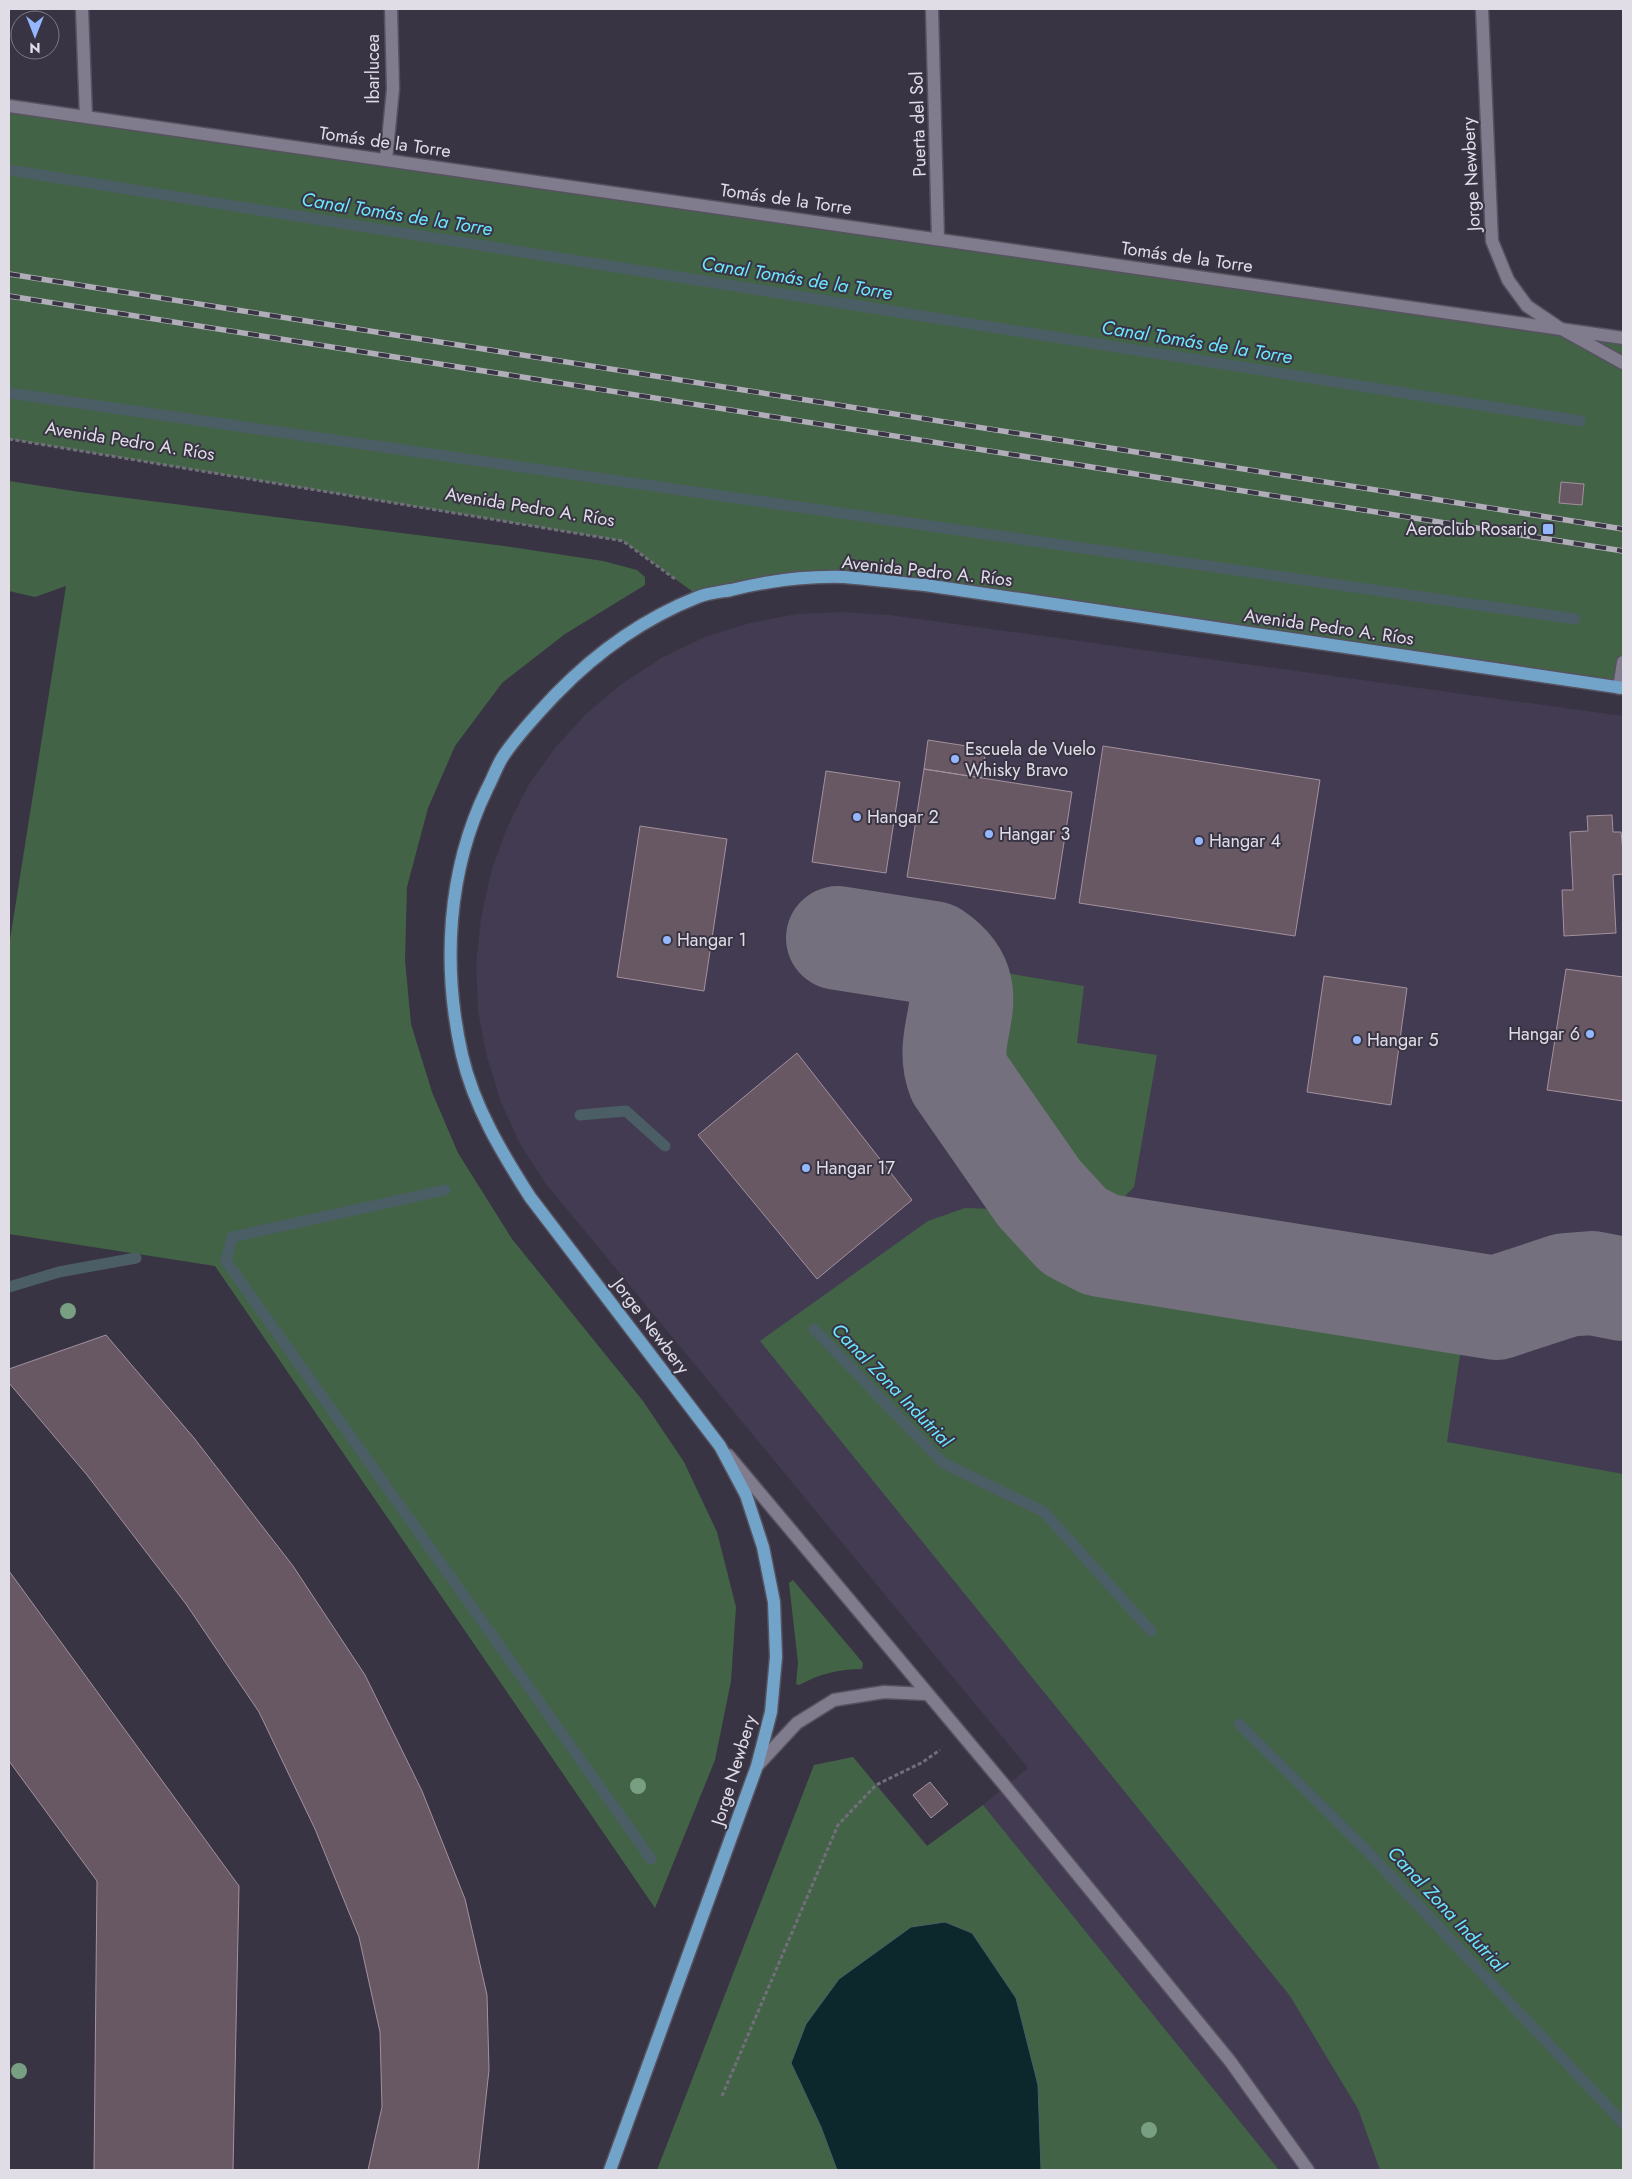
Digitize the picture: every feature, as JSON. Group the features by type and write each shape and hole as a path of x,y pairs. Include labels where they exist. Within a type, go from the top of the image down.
{"main road":[{"name":"Avenida Pedro A. Ríos","path":"700,597 764,582 833,578 925,585 1621,688"},
{"name":"Jorge Newbery","path":"610,2170 757,1766 771,1712 776,1657 774,1602 763,1547 752,1512 746,1495 720,1446 530,1196 502,1153 480,1107 463,1057 453,1006 450,954 454,903 464,852 481,803 503,756 537,714 572,678 613,644 656,617 700,597"}],"street":[{"path":"82,9 86,117"},
{"name":"Ibarlucea","path":"386,160 393,89 391,9"},
{"name":"Puerta del Sol","path":"932,9 938,239"},
{"name":"Jorge Newbery","path":"1482,9 1492,241 1508,280 1527,306 1558,328 1623,363"},
{"name":"Tomás de la Torre","path":"9,106 1623,338"},
{"path":"1621,688 1623,662"},
{"path":"720,1446 1230,2061 1308,2170"},
{"path":"757,1766 797,1722 834,1700 884,1692 926,1694"}],"path":[{"name":"Avenida Pedro A. Ríos","path":"9,439 623,541 700,597"},
{"path":"722,2096 838,1825 876,1785 923,1762 961,1735"}],"shaded area":[{"path":"843,612 890,615 1623,716 1623,2170 657,2170 814,1765 853,1757 928,1846 1028,1768 546,1184 520,1144 501,1102 487,1057 478,1011 476,964 481,918 491,872 507,828 528,786 555,748 587,713 623,683 663,657 705,637 750,623 796,614"},
{"path":"945,1922 972,1933 1016,1998 1038,2085 1041,2170 837,2170 821,2127 791,2063 806,2024 839,1979 911,1927"}],"green space":[{"path":"9,106 1623,338 1623,688 843,577 700,597 623,541 9,439"},
{"path":"9,481 80,492 504,546 603,561 637,570 645,577 645,585 565,634 502,683 455,746 428,808 407,887 405,960 411,1024 432,1092 458,1153 512,1239 643,1401 684,1462 717,1532 736,1607 731,1681 715,1760 655,1908 215,1266 9,1234 9,946 66,586 35,597 9,591"},
{"path":"1000,972 1084,986 1077,1043 1157,1055 1134,1187 1123,1198 1107,1202 1080,1192 1032,1128 984,1057"},
{"path":"965,1208 994,1209 1017,1216 1048,1251 1068,1266 1463,1335 1447,1442 1623,1474 1623,2170 1380,2170 1358,2109 1290,1996 760,1341 928,1221"},
{"path":"793,1580 863,1663 862,1669 829,1673 799,1685 796,1684 798,1663 789,1583"},
{"path":"853,1757 927,1846 983,1805 1279,2170 657,2170 814,1765"}],"building":[{"path":"1561,482 1584,484 1582,505 1559,503"},
{"name":"Escuela de Vuelo Whisky Bravo","path":"928,740 986,749 982,778 924,769"},
{"name":"Hangar 4","path":"1103,746 1320,780 1295,936 1079,903"},
{"name":"Hangar 3","path":"924,769 1072,792 1055,899 907,877"},
{"name":"Hangar 2","path":"826,771 900,782 886,873 812,862"},
{"path":"1612,815 1613,832 1621,832 1623,850 1623,874 1613,875 1616,933 1564,936 1562,890 1573,890 1570,832 1588,831 1587,816"},
{"name":"Hangar 1","path":"640,826 727,839 704,991 617,977"},
{"name":"Hangar 6","path":"1566,969 1623,977 1623,1101 1547,1090"},
{"name":"Hangar 5","path":"1324,976 1407,988 1391,1105 1307,1092"},
{"name":"Hangar 17","path":"797,1053 912,1200 817,1279 698,1135"},
{"path":"106,1335 194,1438 293,1566 365,1675 422,1791 465,1899 487,1995 489,2070 478,2170 368,2170 382,2107 380,2032 359,1937 315,1829 259,1712 186,1604 87,1475 9,1383 9,1369"},
{"path":"9,1571 239,1886 233,2170 94,2170 97,1881 9,1761"},
{"path":"930,1782 948,1804 931,1818 913,1795"}],"waterway":[{"name":"Canal Tomás de la Torre","path":"9,170 1580,421"},
{"path":"9,393 1575,619"},
{"path":"580,1115 626,1111 665,1146"},
{"path":"445,1190 232,1237 226,1261 651,1859"},
{"path":"9,1287 59,1272 136,1258"},
{"name":"Canal Zona Indutrial","path":"814,1329 943,1463 1044,1512 1151,1631"},
{"name":"Canal Zona Indutrial","path":"1239,1724 1368,1852 1623,2123"}],"taxiway":[{"path":"838,938 933,953 950,967 958,982 961,997 955,1044 955,1060 959,1078 1039,1193 1074,1231 1101,1245 1496,1308 1566,1285 1592,1283 1623,1289"}],"railway":[{"path":"9,274 1623,529"},
{"path":"9,296 1623,551"}],"place":[{"name":"Aeroclub Rosario","path":"1548,529"},
{"name":"Escuela de Vuelo Whisky Bravo","path":"955,759"},
{"name":"Hangar 2","path":"857,817"},
{"name":"Hangar 3","path":"989,834"},
{"name":"Hangar 4","path":"1199,841"},
{"name":"Hangar 1","path":"667,940"},
{"name":"Hangar 6","path":"1590,1034"},
{"name":"Hangar 5","path":"1357,1040"},
{"name":"Hangar 17","path":"806,1168"}]}
